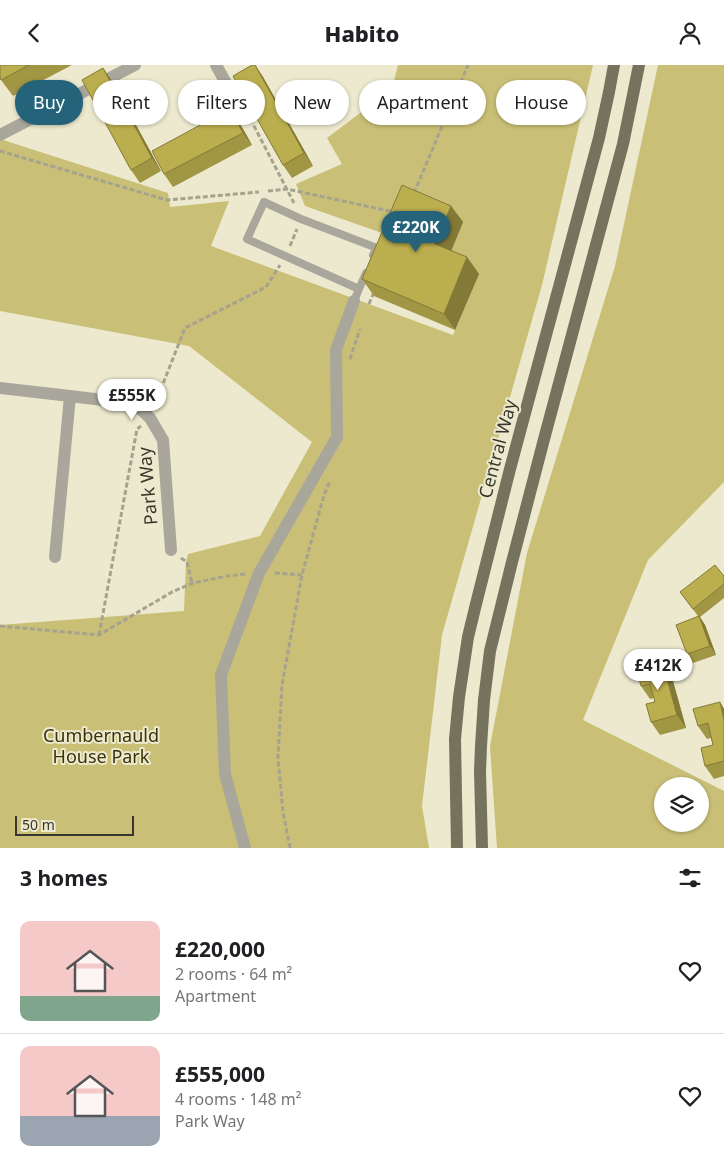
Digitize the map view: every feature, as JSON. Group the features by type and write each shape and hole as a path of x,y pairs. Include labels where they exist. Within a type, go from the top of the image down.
{"main road":[{"name":"Central Way","path":"457,848 455,739 468,637 515,451 599,138 614,65"},
{"path":"482,848 480,763 484,700 490,651 543,443 623,144 639,65"}],"street":[{"path":"0,135 135,65"},
{"path":"216,65 226,80"},
{"path":"245,848 225,774 220,675 259,573 337,437 336,350 357,295"},
{"name":"Park Way","path":"0,388 135,405 150,418 163,440 171,550"},
{"path":"55,557 70,396"}],"lane":[{"path":"264,202 301,219 377,248 357,295 247,239 264,202"}],"path":[{"path":"412,197 468,65"},
{"path":"100,635 137,429 150,418 185,328 266,287 285,257 301,219 287,189 252,125"},
{"path":"0,151 167,200 287,189 395,212"},
{"path":"368,305 376,287"},
{"path":"186,562 192,583"},
{"path":"0,625 100,635 172,592 192,583 227,576 259,573 302,575 282,685 278,758 283,812 290,848"}],"green space":[{"name":"Cumbernauld House Park","path":"398,65 593,65 586,95 586,80 496,80 496,125 579,125 542,285 442,635 422,806 429,848 0,848 0,625 184,611 188,554 260,536 312,442 189,346 0,311 0,139 168,193 170,207 229,201 211,246 453,335 479,274 382,233 305,206 296,184 342,164 327,138 344,125 349,125 349,121 359,114 359,125 486,125 486,80 394,80"},
{"path":"658,65 724,65 724,482 648,560 583,720 696,777 654,777 654,832 709,832 709,783 724,791 724,848 497,848 490,746 527,553 615,266"}],"building":[{"path":"0,65 29,65 1,80"},
{"path":"255,65 263,80 235,80 233,76"},
{"path":"103,68 110,80 93,80 93,100 82,80"},
{"path":"265,83 275,101 275,125 288,125 304,153 283,165 261,125 265,125"},
{"path":"106,125 134,125 152,158 131,170"},
{"path":"200,125 239,125 243,133 164,174 152,151"},
{"path":"402,185 451,206 435,244 467,257 444,314 362,279"},
{"path":"715,565 724,576 724,584 693,609 680,592"},
{"path":"699,616 710,646 687,654 676,625"},
{"path":"662,661 677,715 651,722 646,704 655,702 650,684 641,686 636,668"},
{"path":"720,702 724,720 724,761 705,766 701,748 713,745 708,723 698,726 693,709"}]}
